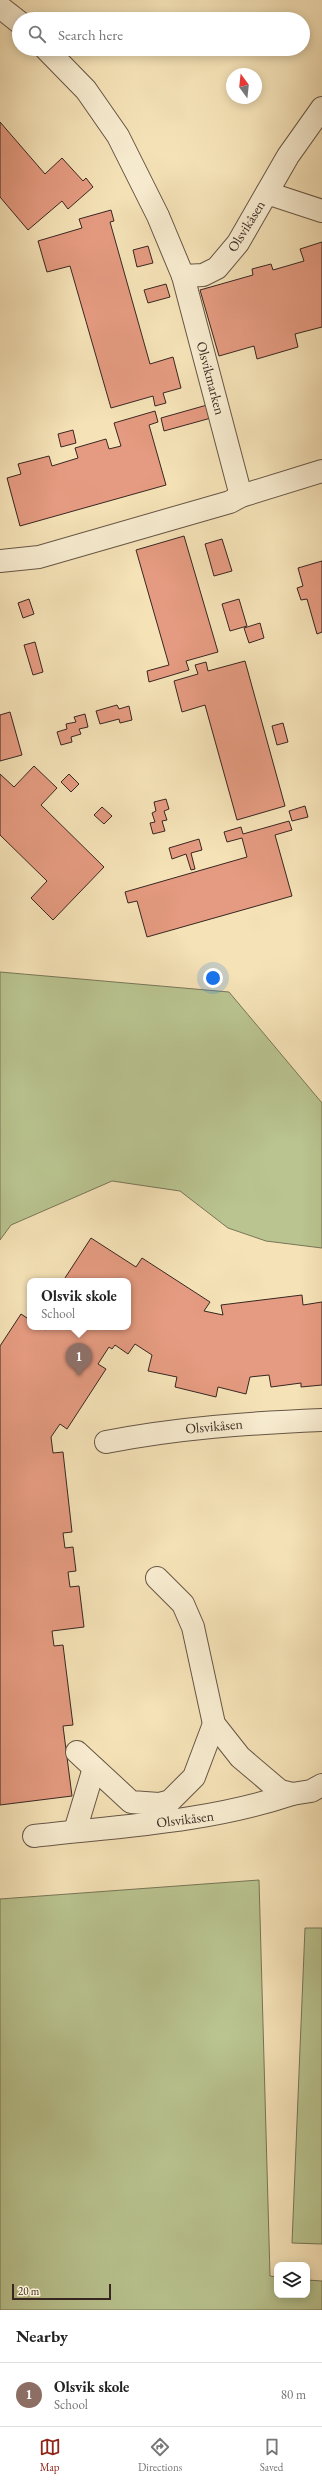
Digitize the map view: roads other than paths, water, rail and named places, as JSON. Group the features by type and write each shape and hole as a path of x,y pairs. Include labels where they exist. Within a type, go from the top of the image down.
{"lane":[{"path":"0,8 12,17"},
{"name":"Olsvikmarken","path":"53,56 86,90 118,136 158,216 183,276 241,496"},
{"name":"Olsvikåsen","path":"183,276 203,275 217,268 238,244 288,156 322,108"},
{"name":"Olsvikåsen","path":"267,193 322,212"},
{"path":"0,561 39,557 230,502 241,496 322,471"},
{"name":"Olsvikåsen","path":"106,1442 164,1431 234,1424 322,1420"},
{"path":"157,1578 183,1604 193,1627 214,1724 240,1757 280,1791 292,1794"},
{"name":"Olsvikåsen","path":"77,1752 130,1802 159,1804 170,1801 194,1777 214,1724"},
{"path":"75,1832 94,1768"},
{"name":"Olsvikåsen","path":"34,1836 214,1816 253,1807 292,1794 311,1791 322,1785"}],"place":[{"name":"Olsvik skole","path":"79,1376"}]}
